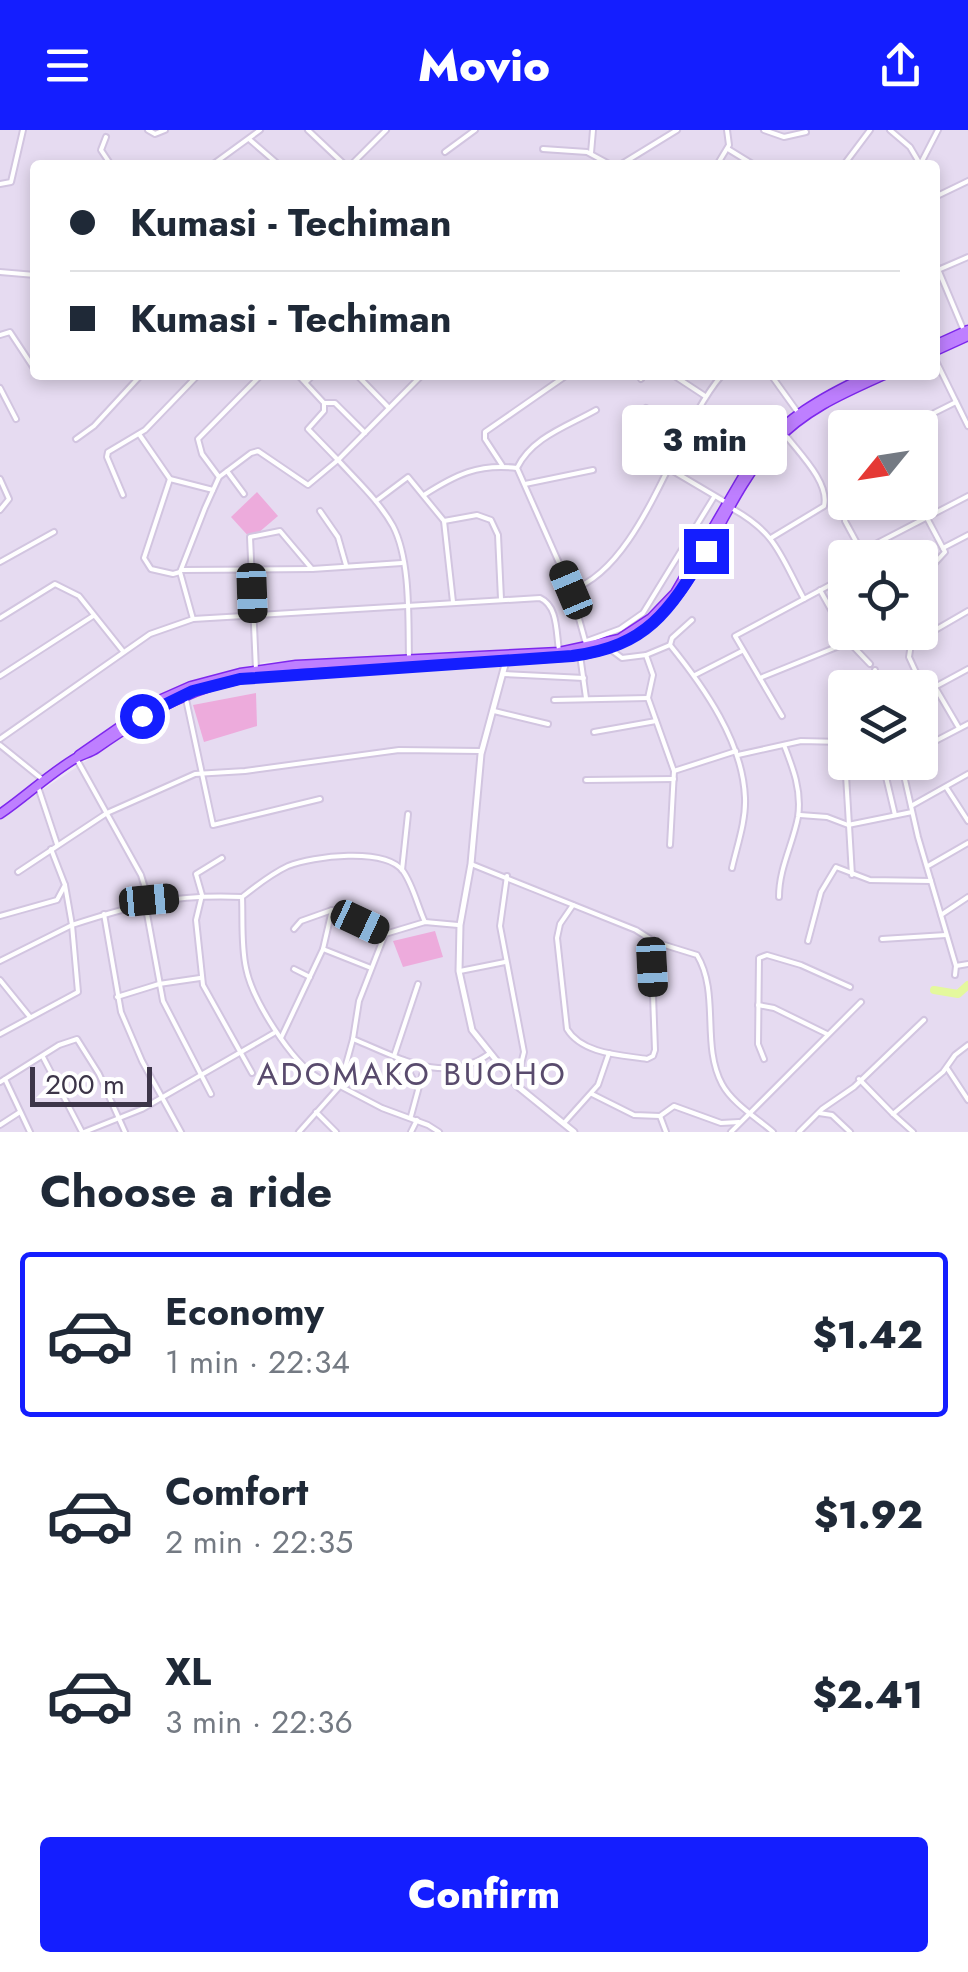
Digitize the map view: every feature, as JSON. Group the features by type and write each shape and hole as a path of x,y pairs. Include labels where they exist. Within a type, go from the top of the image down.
{"highway":[{"path":"940,349 967,332"},
{"path":"76,758 92,752 159,706 240,679 409,658 610,649 642,632 671,607 760,451 800,416 861,380"},
{"path":"0,814 92,743 157,701 210,680 256,670 506,661 619,638 660,610 675,593 755,467 800,416 873,380"}],"street":[{"path":"0,184 11,182 24,130"},
{"path":"148,130 155,134 165,130"},
{"path":"219,160 260,130"},
{"path":"308,130 345,160"},
{"path":"356,160 386,130"},
{"path":"445,152 475,130"},
{"path":"594,130 594,160"},
{"path":"629,160 677,130"},
{"path":"721,160 728,150 727,130"},
{"path":"764,130 784,136 806,132"},
{"path":"848,160 870,130"},
{"path":"890,130 910,147 918,160"},
{"path":"922,160 938,130"},
{"path":"106,137 101,150 108,160"},
{"path":"250,140 272,160"},
{"path":"543,148 594,155 602,160"},
{"path":"728,150 745,160"},
{"path":"940,195 968,181"},
{"path":"940,269 968,257"},
{"path":"0,272 30,275"},
{"path":"940,274 967,332"},
{"path":"0,335 10,332 30,362"},
{"path":"940,364 968,426"},
{"path":"76,439 94,426 136,380"},
{"path":"123,495 107,454 140,434 193,380"},
{"path":"220,477 202,454 198,439 257,380"},
{"path":"304,380 324,403 324,412 308,429 376,501 395,531 408,604 409,658"},
{"path":"363,380 389,408"},
{"path":"193,620 181,571 220,477 258,451 308,485 416,380"},
{"path":"502,465 485,439 485,432 560,380"},
{"path":"681,380 706,396"},
{"path":"571,590 592,582 603,572 650,504 718,380"},
{"path":"774,380 800,416"},
{"path":"0,388 16,419"},
{"path":"938,411 956,402"},
{"path":"324,403 335,403 365,433"},
{"path":"646,408 632,442 638,451 758,523 771,538 804,598"},
{"path":"516,468 540,440 596,410"},
{"path":"771,538 824,506 826,500 822,486 784,433"},
{"path":"140,434 170,479 213,490"},
{"path":"424,496 454,476 478,467 516,468 571,590 584,648 586,698"},
{"path":"525,484 593,470"},
{"path":"227,471 244,494"},
{"path":"376,501 406,476 444,521 453,602"},
{"path":"0,479 9,499 0,510"},
{"path":"170,479 145,561 151,569 173,574 402,563"},
{"path":"938,512 968,496"},
{"path":"584,648 643,613 714,497"},
{"path":"320,512 338,537 346,566"},
{"path":"444,521 477,514 490,520 498,535 501,599"},
{"path":"888,540 924,520"},
{"path":"928,520 943,548 944,554 938,560"},
{"path":"256,670 250,538 275,530 312,569"},
{"path":"0,562 54,532"},
{"path":"943,548 968,534"},
{"path":"0,618 55,584 79,596 123,652"},
{"path":"782,716 736,635 828,586"},
{"path":"820,590 828,605"},
{"path":"58,844 42,785 0,742 162,628 193,620 252,614 501,599 546,600 553,610 559,652"},
{"path":"914,670 909,658 911,644 968,611"},
{"path":"0,676 93,616"},
{"path":"670,645 672,638 692,620"},
{"path":"610,649 622,658 646,655 670,645"},
{"path":"670,645 695,676 737,753 745,803 732,868"},
{"path":"695,676 742,650"},
{"path":"760,678 828,650"},
{"path":"856,650 870,664"},
{"path":"646,655 653,675 648,698 674,771 670,845"},
{"path":"506,661 482,752 471,864 460,925 459,971 472,1030 516,1085 574,1132"},
{"path":"938,685 968,669"},
{"path":"503,674 584,678"},
{"path":"938,692 959,728"},
{"path":"184,695 214,826 320,799"},
{"path":"554,700 648,698"},
{"path":"494,711 548,724"},
{"path":"594,732 656,721"},
{"path":"938,739 968,724"},
{"path":"674,771 737,753 801,741 828,742"},
{"path":"779,897 780,878 798,815 796,780 784,745"},
{"path":"18,872 106,813 202,773 399,750 482,752"},
{"path":"76,758 140,875 168,1015 211,1094"},
{"path":"798,815 827,817 848,825 895,815 968,774"},
{"path":"586,780 674,780"},
{"path":"846,780 852,875"},
{"path":"886,780 895,815"},
{"path":"904,780 956,966 955,975"},
{"path":"946,786 968,820"},
{"path":"402,870 408,814"},
{"path":"928,866 968,843"},
{"path":"0,1034 78,992 65,886 51,848"},
{"path":"0,961 72,925 147,901 202,895 242,897 262,880 297,864 367,855 390,861 402,870 425,922"},
{"path":"222,858 196,874 202,895 196,920 201,978 252,1073"},
{"path":"471,864 636,930 655,942 692,952 702,964 715,1065 728,1092 773,1132"},
{"path":"808,942 821,892 833,870 840,866 852,875 906,883 932,881"},
{"path":"507,876 500,926 524,1052 516,1085"},
{"path":"0,916 57,900 65,886"},
{"path":"242,897 246,970 258,1004 276,1032 316,1076 326,1080 342,1078"},
{"path":"941,914 968,897"},
{"path":"573,905 560,924 557,938 568,1029 577,1041 609,1053 646,1059 655,1050 655,942"},
{"path":"294,928 301,921 332,910 386,934 425,922 460,925"},
{"path":"281,1038 323,949 332,910"},
{"path":"104,914 117,997 127,1028 181,1132"},
{"path":"299,1132 340,1086 359,1001 386,934"},
{"path":"882,939 946,935"},
{"path":"323,949 371,968"},
{"path":"764,1059 758,1044 759,958 767,954 850,987"},
{"path":"459,971 505,962"},
{"path":"956,966 968,964"},
{"path":"294,969 310,977"},
{"path":"117,997 159,984 201,978"},
{"path":"0,980 30,1017"},
{"path":"394,1056 418,984"},
{"path":"732,1132 861,1002"},
{"path":"757,1004 774,1008 827,1034"},
{"path":"799,1132 846,1094 924,1020"},
{"path":"44,1056 83,1132 142,1109 276,1032"},
{"path":"30,1132 2,1080 73,1038 80,1041 125,1132"},
{"path":"353,1039 424,1068 470,1066 490,1054"},
{"path":"893,1114 968,1045"},
{"path":"564,1124 592,1094 609,1053"},
{"path":"403,1060 417,1088"},
{"path":"411,1132 424,1068"},
{"path":"947,1068 968,1100"},
{"path":"860,1079 912,1132"},
{"path":"340,1086 439,1132"},
{"path":"592,1094 634,1115 660,1116 674,1106 720,1123 740,1122"},
{"path":"0,1125 20,1112"},
{"path":"316,1112 336,1132"},
{"path":"819,1113 832,1115 850,1132"},
{"path":"660,1116 666,1132"},
{"path":"720,1123 724,1132"}],"shaded area":[{"path":"0,130 968,130 968,326 940,340 940,160 30,160 30,380 851,380 799,409 757,446 667,595 631,628 609,639 570,648 265,662 219,673 168,690 144,703 0,807"},
{"path":"968,339 968,1132 0,1132 0,818 123,732 185,697 233,684 578,661 629,645 650,632 684,597 751,481 780,442 810,418 880,380 940,380 940,351"},
{"path":"257,492 278,516 251,539 231,517"},
{"path":"256,693 257,726 204,742 193,705"},
{"path":"435,931 443,957 403,967 393,941"}],"waterway":[{"path":"934,990 958,994 968,985"}],"district":[{"name":"ADOMAKO BUOHO","path":"412,1074"}],"route":[{"path":"142,716 193,691 240,679 572,656 610,649 642,632 671,607 706,551"}]}
